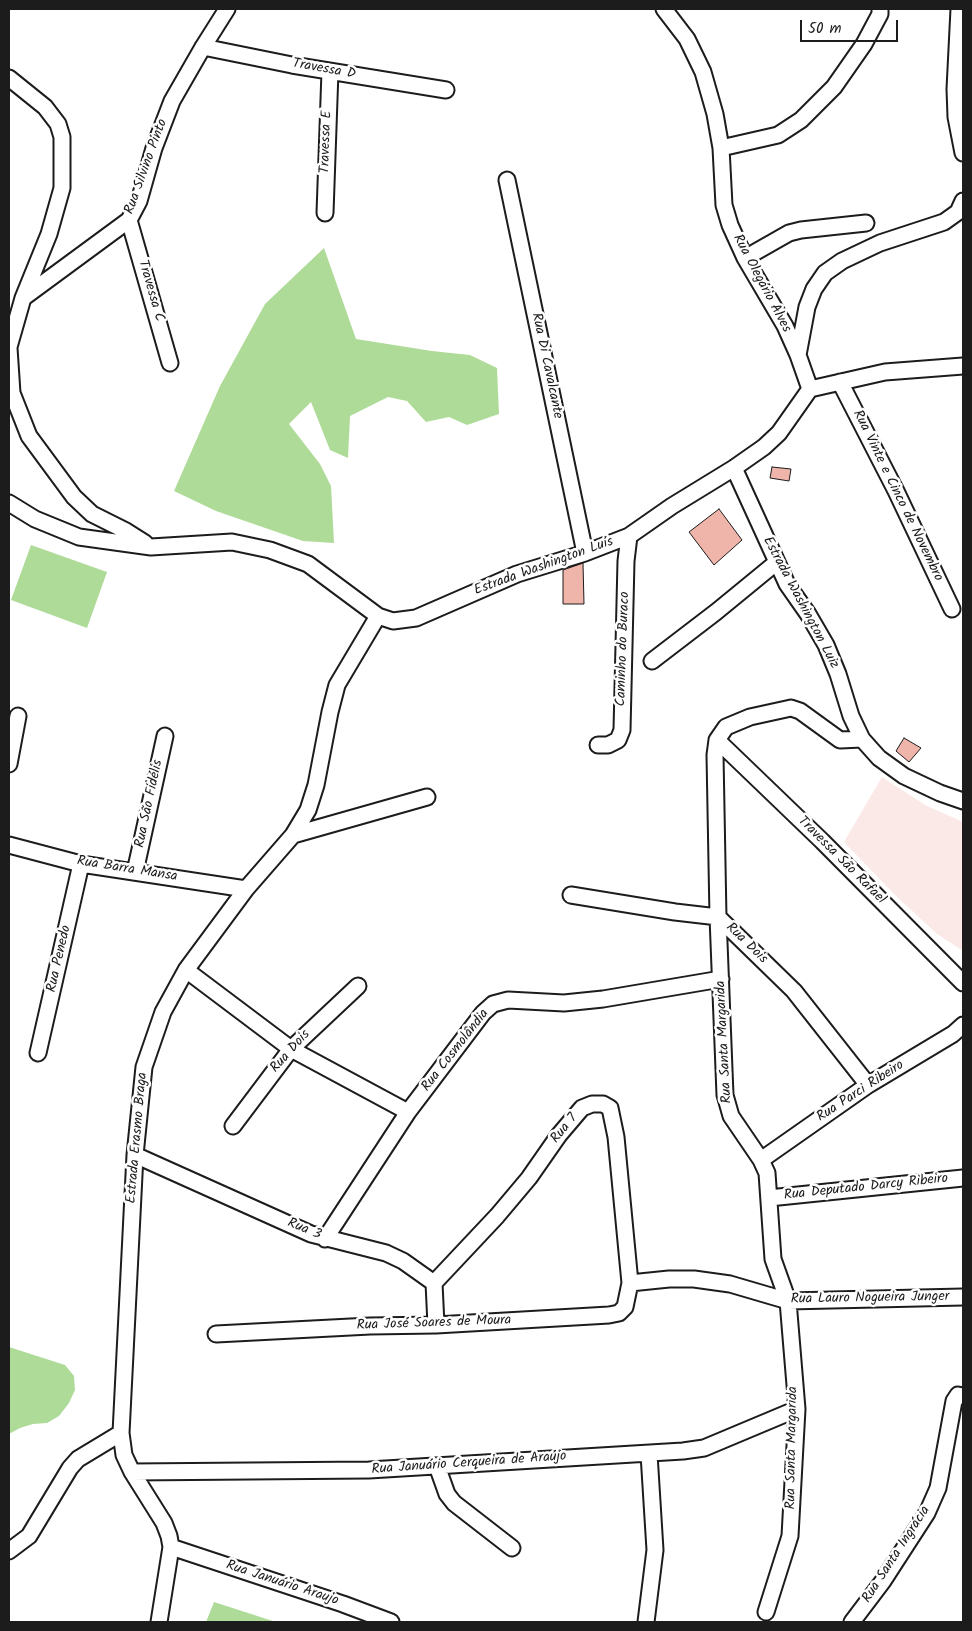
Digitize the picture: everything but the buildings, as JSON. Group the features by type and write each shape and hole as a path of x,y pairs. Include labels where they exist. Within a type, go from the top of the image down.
{"street":[{"name":"Rua Silvino Pinto","path":"23,298 129,220 138,200 154,148 172,100 227,9"},
{"name":"Rua Olegário Alves","path":"664,9 687,39 703,72 715,114 721,148 724,206 730,225 745,258 785,326 798,355 810,390"},
{"path":"721,148 778,135 802,120 834,87 864,44 880,14 880,9"},
{"path":"959,9 955,89 956,117 963,152"},
{"name":"Travessa D","path":"203,47 330,71 446,90"},
{"name":"Travessa E","path":"325,213 330,71"},
{"path":"9,78 44,107 58,124 62,137 62,188 49,234 23,298 9,348 12,393 29,436 74,497 92,514 151,546"},
{"name":"Rua Di Cavalcante","path":"507,180 585,553"},
{"path":"798,355 807,307 814,289 824,273 842,261 880,243 944,222 958,212 963,201"},
{"name":"Travessa C","path":"129,220 170,363"},
{"path":"745,258 789,233 800,230 866,223"},
{"path":"810,390 885,372 963,366"},
{"name":"Rua Vinte e Cinco de Novembro","path":"840,382 896,491 952,609"},
{"name":"Estrada Washington Luís","path":"9,503 35,519 79,537 151,546 232,542 270,550 308,564 378,616 393,621 416,618 517,574 585,553 629,536 764,447 779,433 810,390"},
{"name":"Estrada Washington Luiz","path":"734,468 788,584 826,645 838,674 851,716 862,739 879,758 904,776 940,793 963,801"},
{"name":"Caminho do Buraco","path":"598,745 618,740 622,730 626,561 629,536"},
{"path":"652,661 777,562"},
{"name":"Estrada Erasmo Braga","path":"159,1622 171,1547 164,1523 132,1472 124,1455 121,1433 135,1155 144,1066 163,1012 186,970 246,889 293,834 308,810 316,784 337,685 378,616"},
{"path":"717,740 726,727 750,717 791,708 800,711 840,740 862,739"},
{"path":"9,764 18,716"},
{"name":"Rua São Fidélis","path":"135,872 164,736"},
{"name":"Rua Santa Margarida","path":"717,740 715,755 718,917 725,1095 731,1116 767,1173 773,1259 788,1301 797,1409 790,1536 766,1612"},
{"name":"Travessa São Rafael","path":"717,740 822,841 963,983"},
{"path":"293,834 427,798"},
{"name":"Rua Barra Mansa","path":"9,845 81,864 246,889"},
{"name":"Rua Penedo","path":"38,1053 81,864"},
{"name":"Rua Dois","path":"571,895 718,917 794,991 868,1085"},
{"path":"186,970 291,1049 408,1112"},
{"name":"Rua Cosmolândia","path":"325,1239 408,1112 483,1013 493,1004 508,1000 564,1003 583,1001 721,979"},
{"name":"Rua Dois","path":"233,1126 291,1049 358,986"},
{"name":"Rua Parci Ribeiro","path":"760,1160 868,1085 960,1034"},
{"name":"Rua 7","path":"434,1283 504,1208 582,1108 592,1104 603,1104 610,1108 616,1137 630,1283"},
{"name":"Rua 3","path":"135,1155 311,1234 386,1253 403,1261 434,1283"},
{"name":"Rua Deputado Darcy Ribeiro","path":"769,1198 963,1178"},
{"name":"Rua Lauro Nogueira Junger","path":"630,1283 669,1279 694,1279 730,1284 788,1301 963,1298"},
{"path":"434,1283 436,1325"},
{"name":"Rua José Soares de Moura","path":"216,1334 370,1326 436,1325 609,1315 619,1313 625,1307 630,1283"},
{"name":"Rua Santa Ingrácia","path":"852,1622 883,1580 927,1513 938,1488 960,1396"},
{"name":"Rua Januário Cerqueira de Araújo","path":"132,1472 369,1470 683,1451 704,1448 797,1409"},
{"path":"9,1551 29,1536 70,1468 78,1459 121,1433"},
{"path":"646,1622 655,1550 649,1454"},
{"path":"437,1466 447,1494 454,1503 512,1548"},
{"name":"Rua Januário Araujo","path":"171,1547 343,1604 391,1622"}],"shaded area":[{"path":"882,777 925,805 963,822 963,951 937,934 893,893 844,842"}],"green space":[{"path":"324,248 356,339 470,355 497,368 499,414 467,425 449,417 426,422 407,401 388,397 350,416 348,458 330,450 311,402 289,424 320,464 331,486 334,543 303,541 216,511 174,491 220,386 265,304"},
{"path":"31,545 107,572 87,628 11,600"},
{"path":"9,1347 65,1365 74,1376 75,1390 69,1403 59,1416 47,1423 33,1424 9,1434"},
{"path":"214,1602 276,1622 206,1622"}]}
